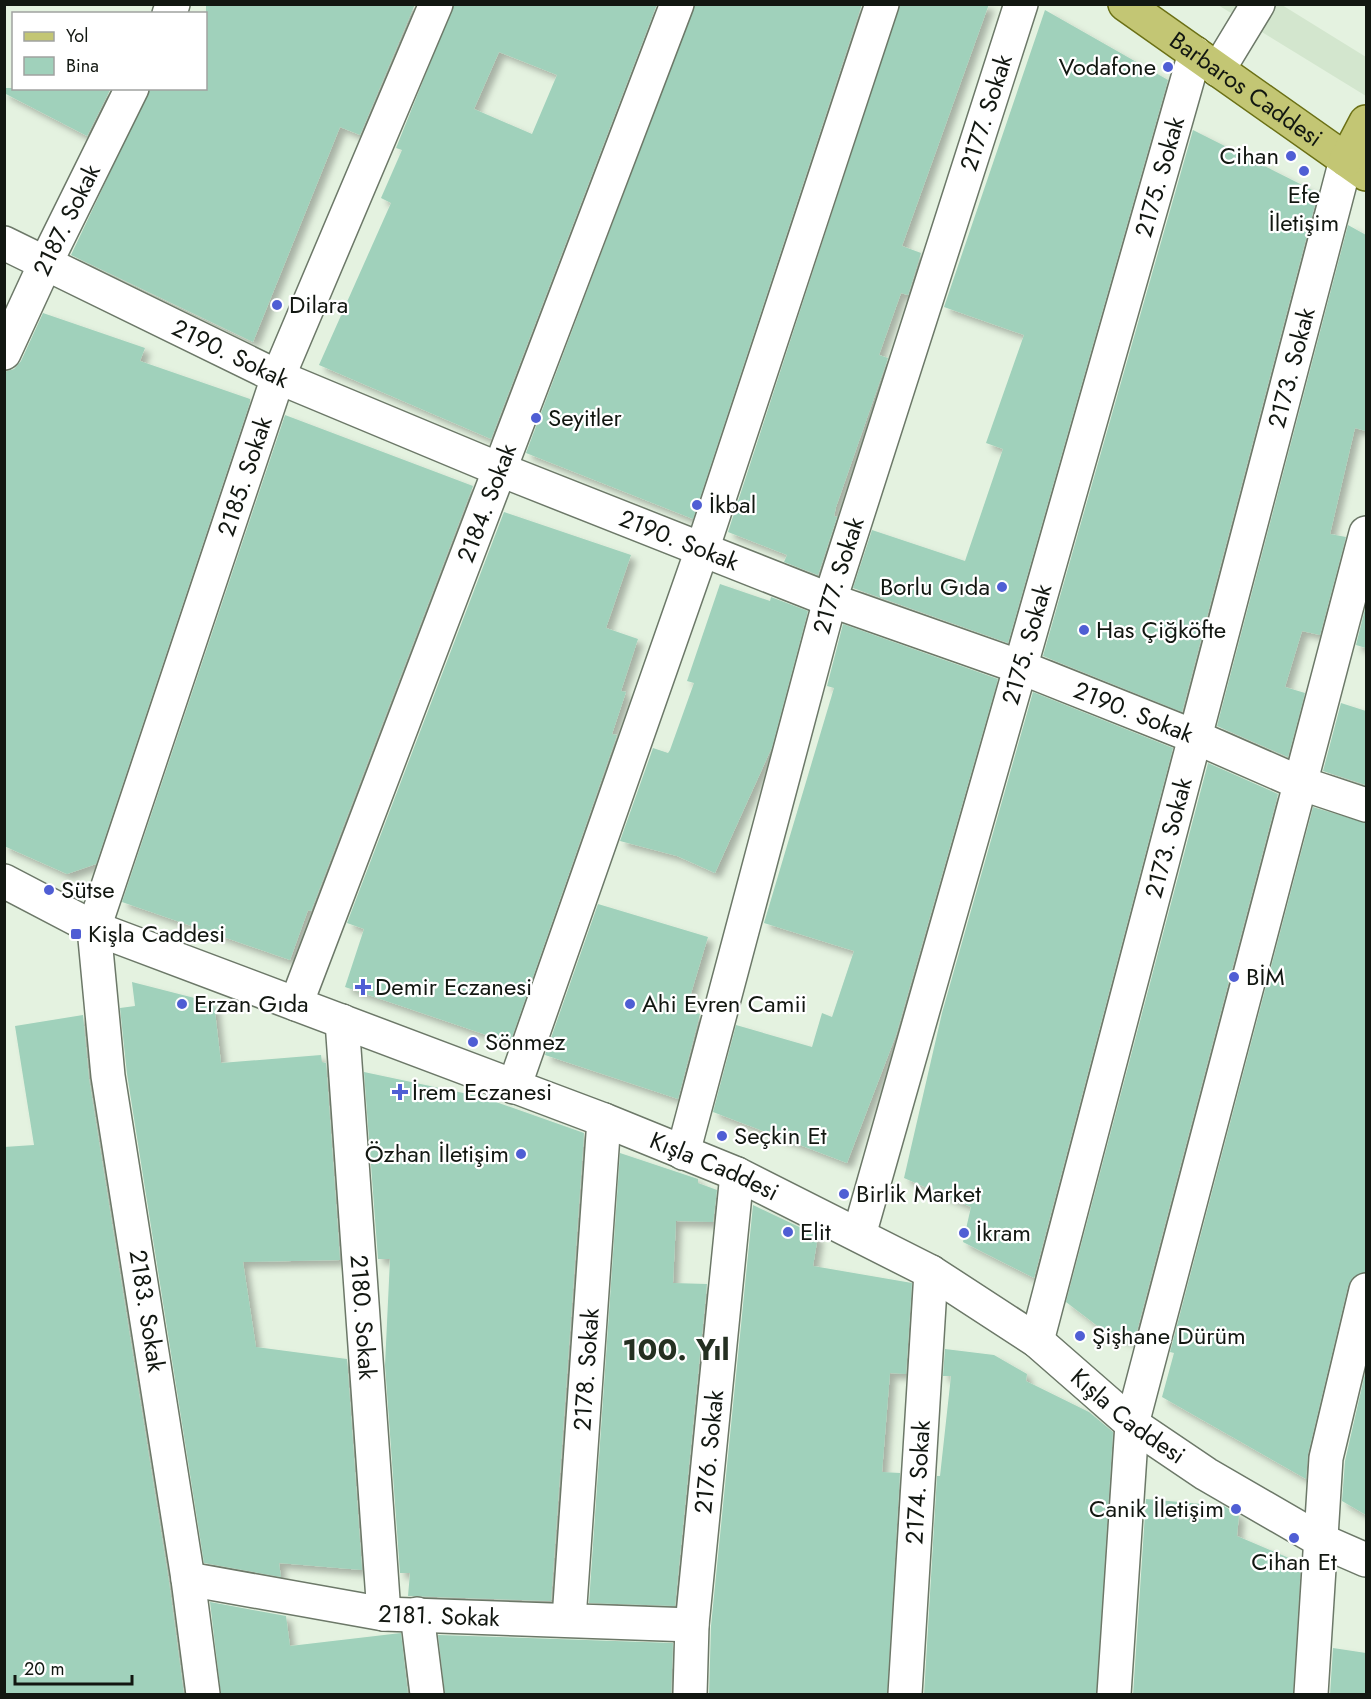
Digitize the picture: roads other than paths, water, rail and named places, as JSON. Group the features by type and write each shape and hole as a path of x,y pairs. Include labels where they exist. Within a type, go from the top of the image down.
{"main road":[{"name":"Barbaros Caddesi","path":"1125,4 1356,167"},
{"path":"1356,167 1366,122"}],"street":[{"name":"2185. Sokak","path":"94,927 278,377 436,4"},
{"name":"2184. Sokak","path":"296,1004 677,4"},
{"path":"514,1087 702,550 882,4"},
{"name":"2177. Sokak","path":"683,1153 830,600 1021,4"},
{"name":"2175. Sokak","path":"859,1235 1020,667 1207,62 1258,4"},
{"name":"2187. Sokak","path":"4,353 131,90"},
{"name":"2173. Sokak","path":"1037,1341 1193,736 1356,167"},
{"name":"2190. Sokak","path":"4,243 278,377 501,470 830,600 1020,667 1193,736 1300,783 1366,805"},
{"path":"1113,1695 1132,1424 1366,533"},
{"name":"Kışla Caddesi","path":"4,881 94,927 604,1120 737,1174 931,1272 1037,1341 1132,1424 1206,1474 1320,1540 1366,1560"},
{"name":"2183. Sokak","path":"94,927 108,1076 188,1579 203,1695"},
{"name":"2180. Sokak","path":"342,1021 384,1614"},
{"name":"2178. Sokak","path":"569,1619 604,1120"},
{"name":"2176. Sokak","path":"690,1695 692,1625 737,1174"},
{"name":"2174. Sokak","path":"905,1695 931,1272"},
{"path":"1311,1695 1326,1458 1366,1290"},
{"name":"2181. Sokak","path":"188,1579 384,1614 692,1625"},
{"path":"417,1614 427,1695"}],"place":[{"name":"Vodafone","path":"1168,67"},
{"name":"Cihan","path":"1291,156"},
{"name":"Efe İletişim","path":"1304,171"},
{"name":"Dilara","path":"277,305"},
{"name":"Seyitler","path":"536,418"},
{"name":"İkbal","path":"697,505"},
{"name":"Borlu Gıda","path":"1002,587"},
{"name":"Has Çiğköfte","path":"1084,630"},
{"name":"Sütse","path":"49,890"},
{"name":"Kişla Caddesi","path":"76,934"},
{"name":"BİM","path":"1234,977"},
{"name":"Demir Eczanesi","path":"363,987"},
{"name":"Erzan Gıda","path":"182,1004"},
{"name":"Ahi Evren Camii","path":"630,1004"},
{"name":"Sönmez","path":"473,1042"},
{"name":"İrem Eczanesi","path":"400,1092"},
{"name":"Seçkin Et","path":"722,1136"},
{"name":"Özhan İletişim","path":"521,1154"},
{"name":"Birlik Market","path":"844,1194"},
{"name":"Elit","path":"788,1232"},
{"name":"İkram","path":"964,1233"},
{"name":"Şişhane Dürüm","path":"1080,1336"},
{"name":"Canik İletişim","path":"1236,1509"},
{"name":"Cihan Et","path":"1294,1538"}],"district":[{"name":"100. Yıl","path":"676,1350"}]}
